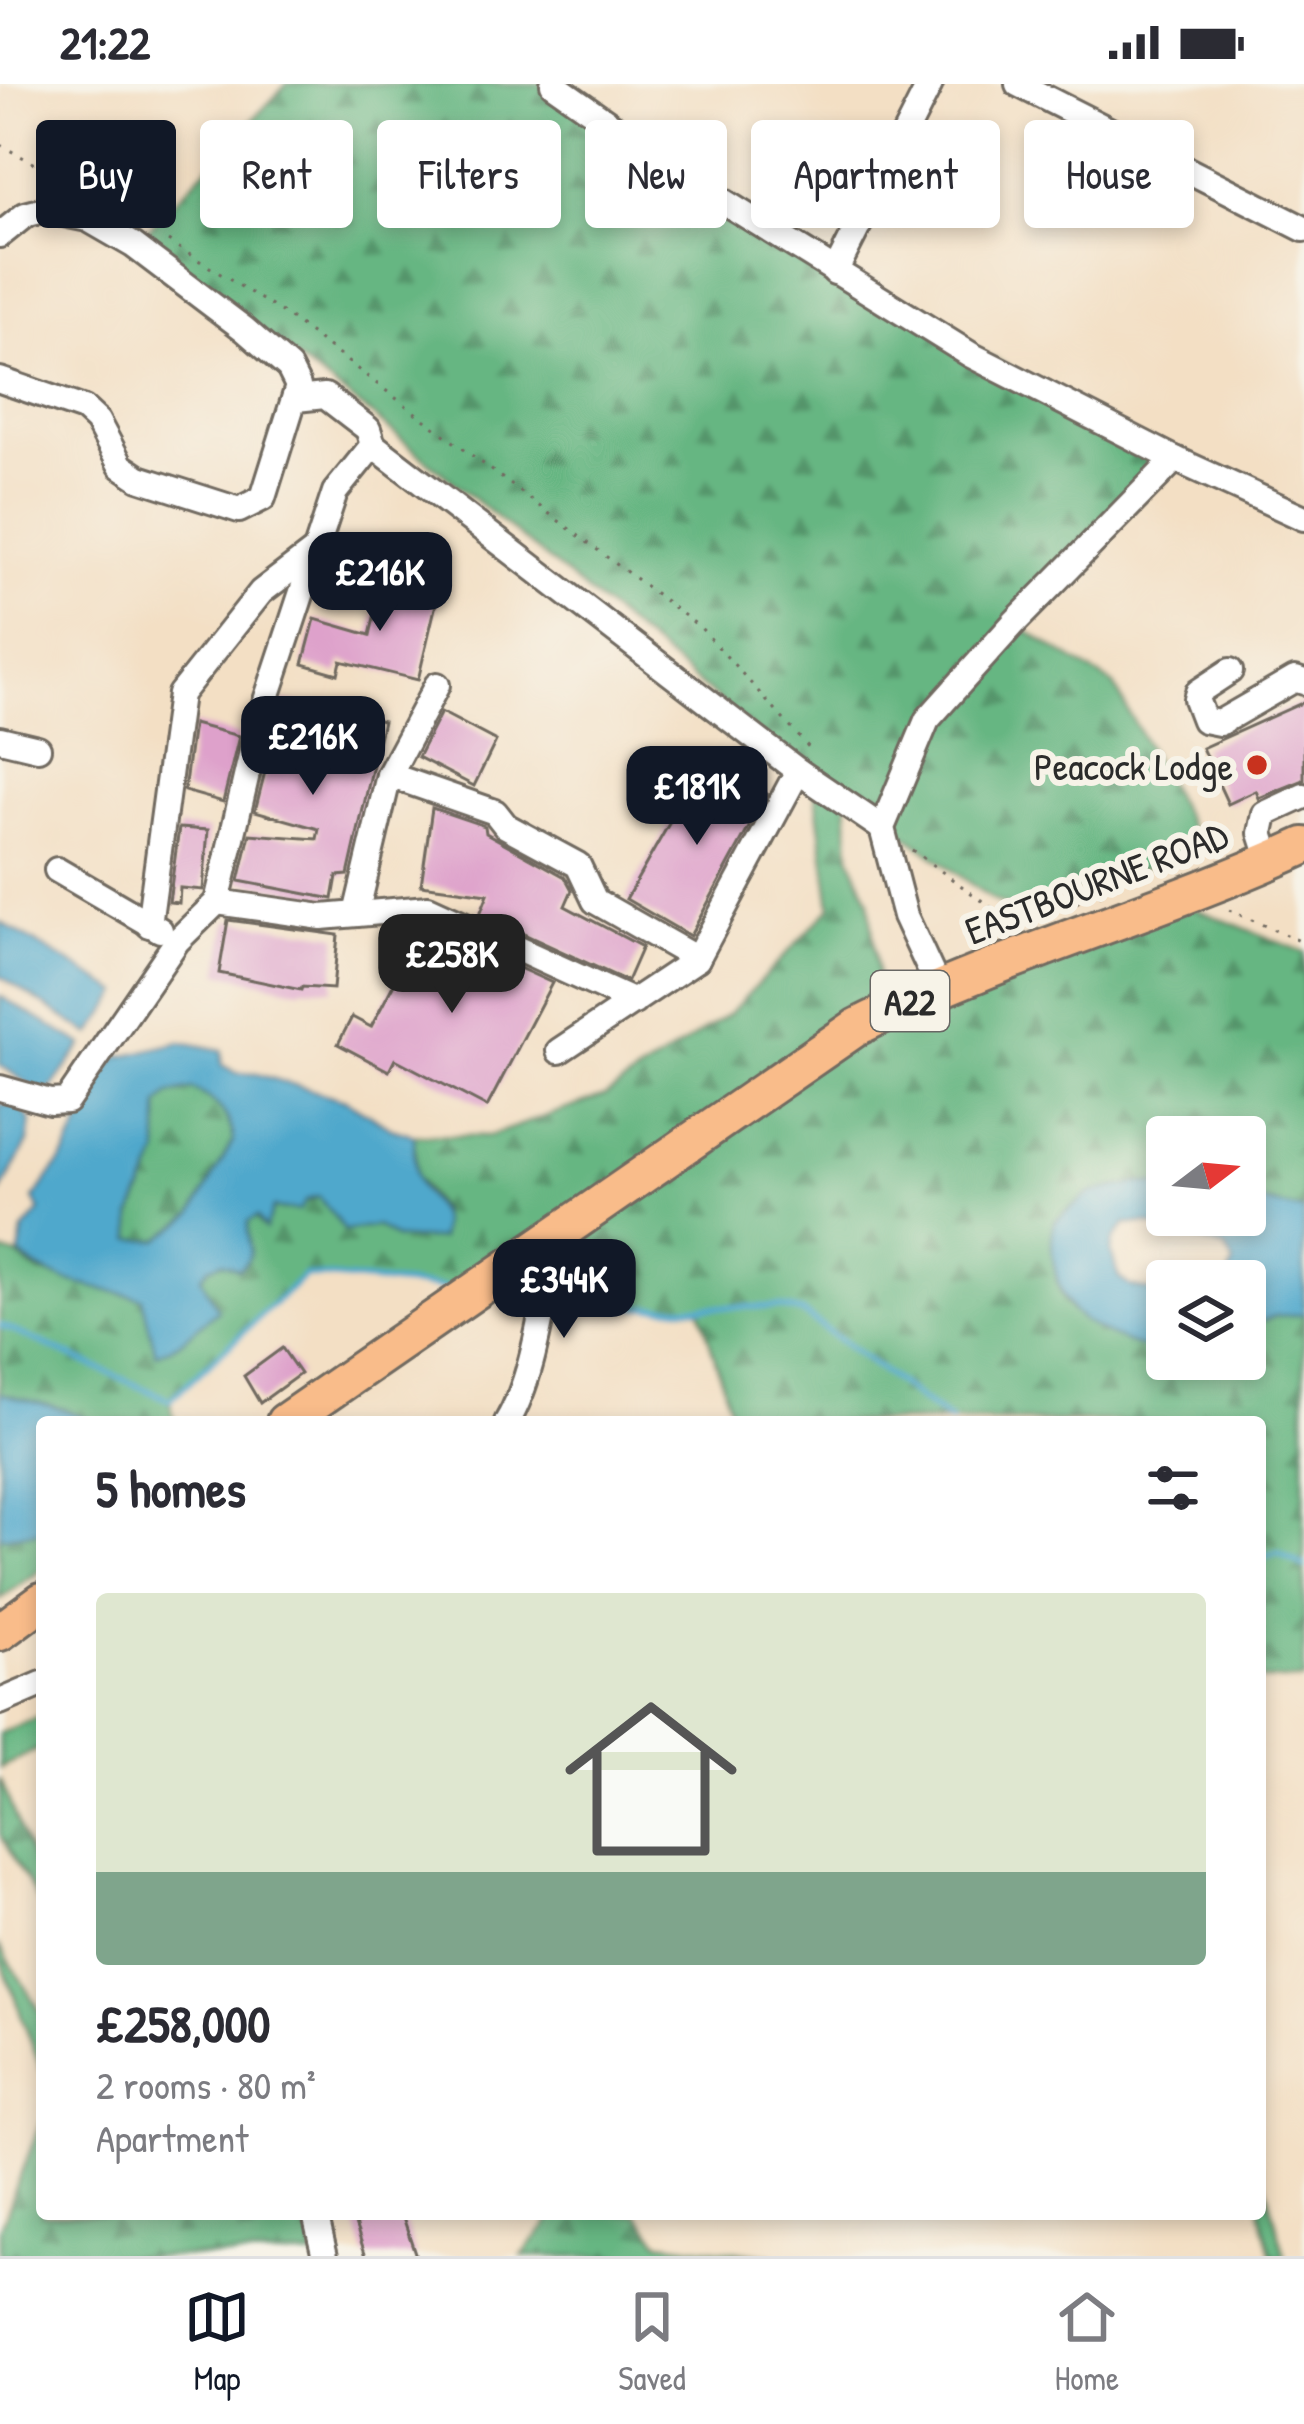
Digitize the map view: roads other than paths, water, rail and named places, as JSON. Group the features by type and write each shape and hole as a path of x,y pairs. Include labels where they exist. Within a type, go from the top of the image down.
{"highway":[{"name":"EASTBOURNE ROAD","path":"558,1235 622,1186 857,1027 938,986 1191,894 1304,846"},
{"name":"A22","path":"294,1416 558,1235"},
{"path":"0,1632 36,1605"}],"street":[{"path":"553,84 697,184 971,355 1175,459 1304,518"},
{"path":"836,272 930,84"},
{"path":"1018,84 1304,229"},
{"path":"0,235 25,215 44,210 88,219 133,245 289,368 298,386 262,498 239,510 139,478 122,466 97,421 84,409 0,380"},
{"path":"296,399 325,396 368,429 373,446 810,766 882,828 905,916 938,986"},
{"path":"0,1088 50,1102 67,1101 177,941 217,902 259,722 335,493 373,446"},
{"path":"882,828 928,720 1014,623 1175,459"},
{"path":"149,925 179,694 261,592 316,550"},
{"path":"1230,671 1198,692 1204,720 1220,723 1295,679 1304,682"},
{"path":"356,914 389,775 437,685"},
{"path":"0,739 38,748"},
{"path":"559,1051 697,959 810,766"},
{"path":"389,775 495,812 506,826 578,865 595,901 697,959"},
{"path":"1270,862 1262,821 1265,814 1304,796"},
{"path":"57,870 177,941"},
{"path":"217,902 322,917 428,908 634,1002"},
{"path":"510,1416 523,1387 558,1235"},
{"path":"0,1702 36,1687"},
{"path":"316,2220 325,2256"}],"water":[{"path":"0,922 120,993 91,1035 0,976"},
{"path":"0,996 83,1045 46,1096 0,1065"},
{"path":"181,1042 222,1050 222,1065 237,1073 257,1074 345,1100 391,1128 414,1135 416,1176 438,1210 440,1239 397,1239 377,1226 345,1231 319,1197 306,1200 299,1211 273,1208 265,1229 257,1217 248,1222 250,1253 239,1269 222,1262 201,1277 218,1310 181,1341 156,1354 142,1298 61,1279 19,1254 23,1231 40,1211 34,1199 66,1154 103,1075 118,1057","holes":["193,1089 225,1115 234,1139 193,1214 159,1240 132,1239 132,1215 159,1154 159,1105 169,1094"]},
{"path":"0,1104 18,1105 31,1121 28,1142 0,1194"},
{"path":"1146,1184 1146,1224 1126,1224 1111,1252 1119,1278 1146,1290 1146,1347 1091,1326 1073,1311 1058,1280 1052,1243 1055,1221 1090,1193"},
{"path":"1266,1203 1304,1211 1304,1314 1266,1320 1266,1260 1232,1260 1226,1249 1185,1236 1266,1236"},
{"path":"0,1393 81,1416 36,1416 36,1532 0,1537"}],"waterway":[{"path":"0,1325 170,1400 305,1275 453,1289"},
{"path":"503,1294 524,1296"},
{"path":"556,1299 595,1307 779,1307 803,1313 943,1416"},
{"path":"1266,1556 1278,1553 1304,1566"}],"place":[{"name":"Peacock Lodge","path":"1257,765"}]}
